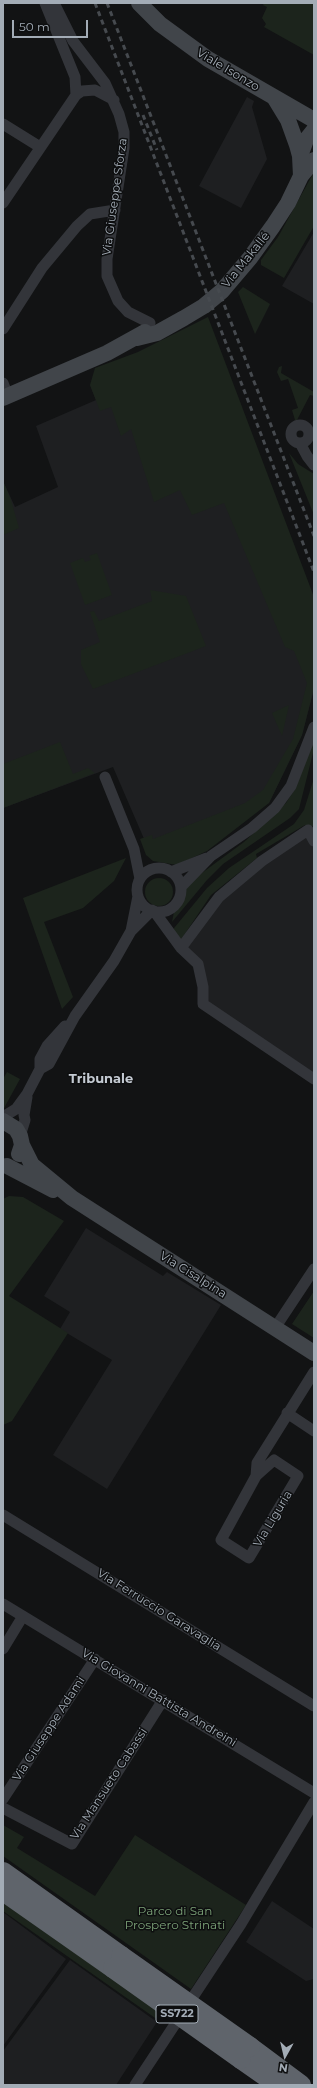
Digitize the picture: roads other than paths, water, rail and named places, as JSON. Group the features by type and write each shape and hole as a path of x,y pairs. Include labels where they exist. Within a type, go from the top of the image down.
{"highway":[{"name":"SS722","path":"3,1872 117,1962 245,2053 302,2085"},
{"name":"SS722","path":"3,1891 117,1962"},
{"name":"SS722","path":"245,2053 278,2085"}],"main road":[{"name":"Viale Isonzo","path":"143,8 201,54 314,120"},
{"path":"273,97 288,120 307,162"},
{"name":"Via Makallé","path":"5,392 92,360 204,306 232,280 273,226 288,203 307,162 306,140 314,130"},
{"name":"Via Cisalpina","path":"3,1121 16,1129 32,1165 72,1198 314,1353"},
{"name":"Via Cisalpina","path":"21,1140 17,1158 5,1166 72,1198"}],"street":[{"path":"45,3 74,77 76,95"},
{"name":"Via Giuseppe Sforza","path":"54,3 73,41 102,78 114,100 124,132 124,148 107,259 108,276 118,300 128,312 154,329"},
{"path":"3,203 76,95 82,92 95,90 114,100"},
{"path":"3,124 40,147"},
{"path":"3,329 42,268 77,226 90,214 114,210"},
{"path":"300,443 312,436 304,426 294,428 292,434 293,439 300,443 304,452 314,465"},
{"path":"181,888 211,856 252,828 284,798 298,771 314,727"},
{"path":"104,777 134,849 140,879 137,888 138,896 131,931"},
{"path":"181,948 219,897 262,861 308,830 314,841"},
{"path":"134,849 151,870"},
{"path":"171,872 211,856"},
{"path":"138,896 144,906 153,910 167,910 178,901 181,888 179,880 171,872 160,868 151,870 140,879"},
{"path":"153,910 181,948 198,964 203,987 203,1004 314,1079"},
{"path":"3,1117 16,1109 28,1094 40,1069 40,1059 47,1046 74,1016 114,961 131,931 153,910"},
{"path":"167,910 168,930"},
{"path":"21,1140 28,1094"},
{"path":"275,1328 314,1269"},
{"name":"Via Liguria","path":"256,1476 274,1460 298,1476 249,1558 221,1540 256,1476 257,1463 314,1372"},
{"path":"288,1414 314,1430"},
{"name":"Via Ferruccio Garavaglia","path":"3,1515 314,1706"},
{"name":"Via Giovanni Battista Andreini","path":"3,1604 314,1793"},
{"path":"3,1649 23,1616"},
{"name":"Via Giuseppe Adami","path":"3,1800 95,1659"},
{"name":"Via Mansueto Cabassi","path":"3,1808 72,1844 163,1700"},
{"path":"135,2085 241,1924 314,1802"}],"railway":[{"path":"95,3 314,572"},
{"path":"107,3 314,536"},
{"path":"143,115 157,150"}],"district":[{"name":"Tribunale","path":"101,1079"}],"park label":[{"name":"Parco di San Prospero Strinati","path":"175,1918"}]}
